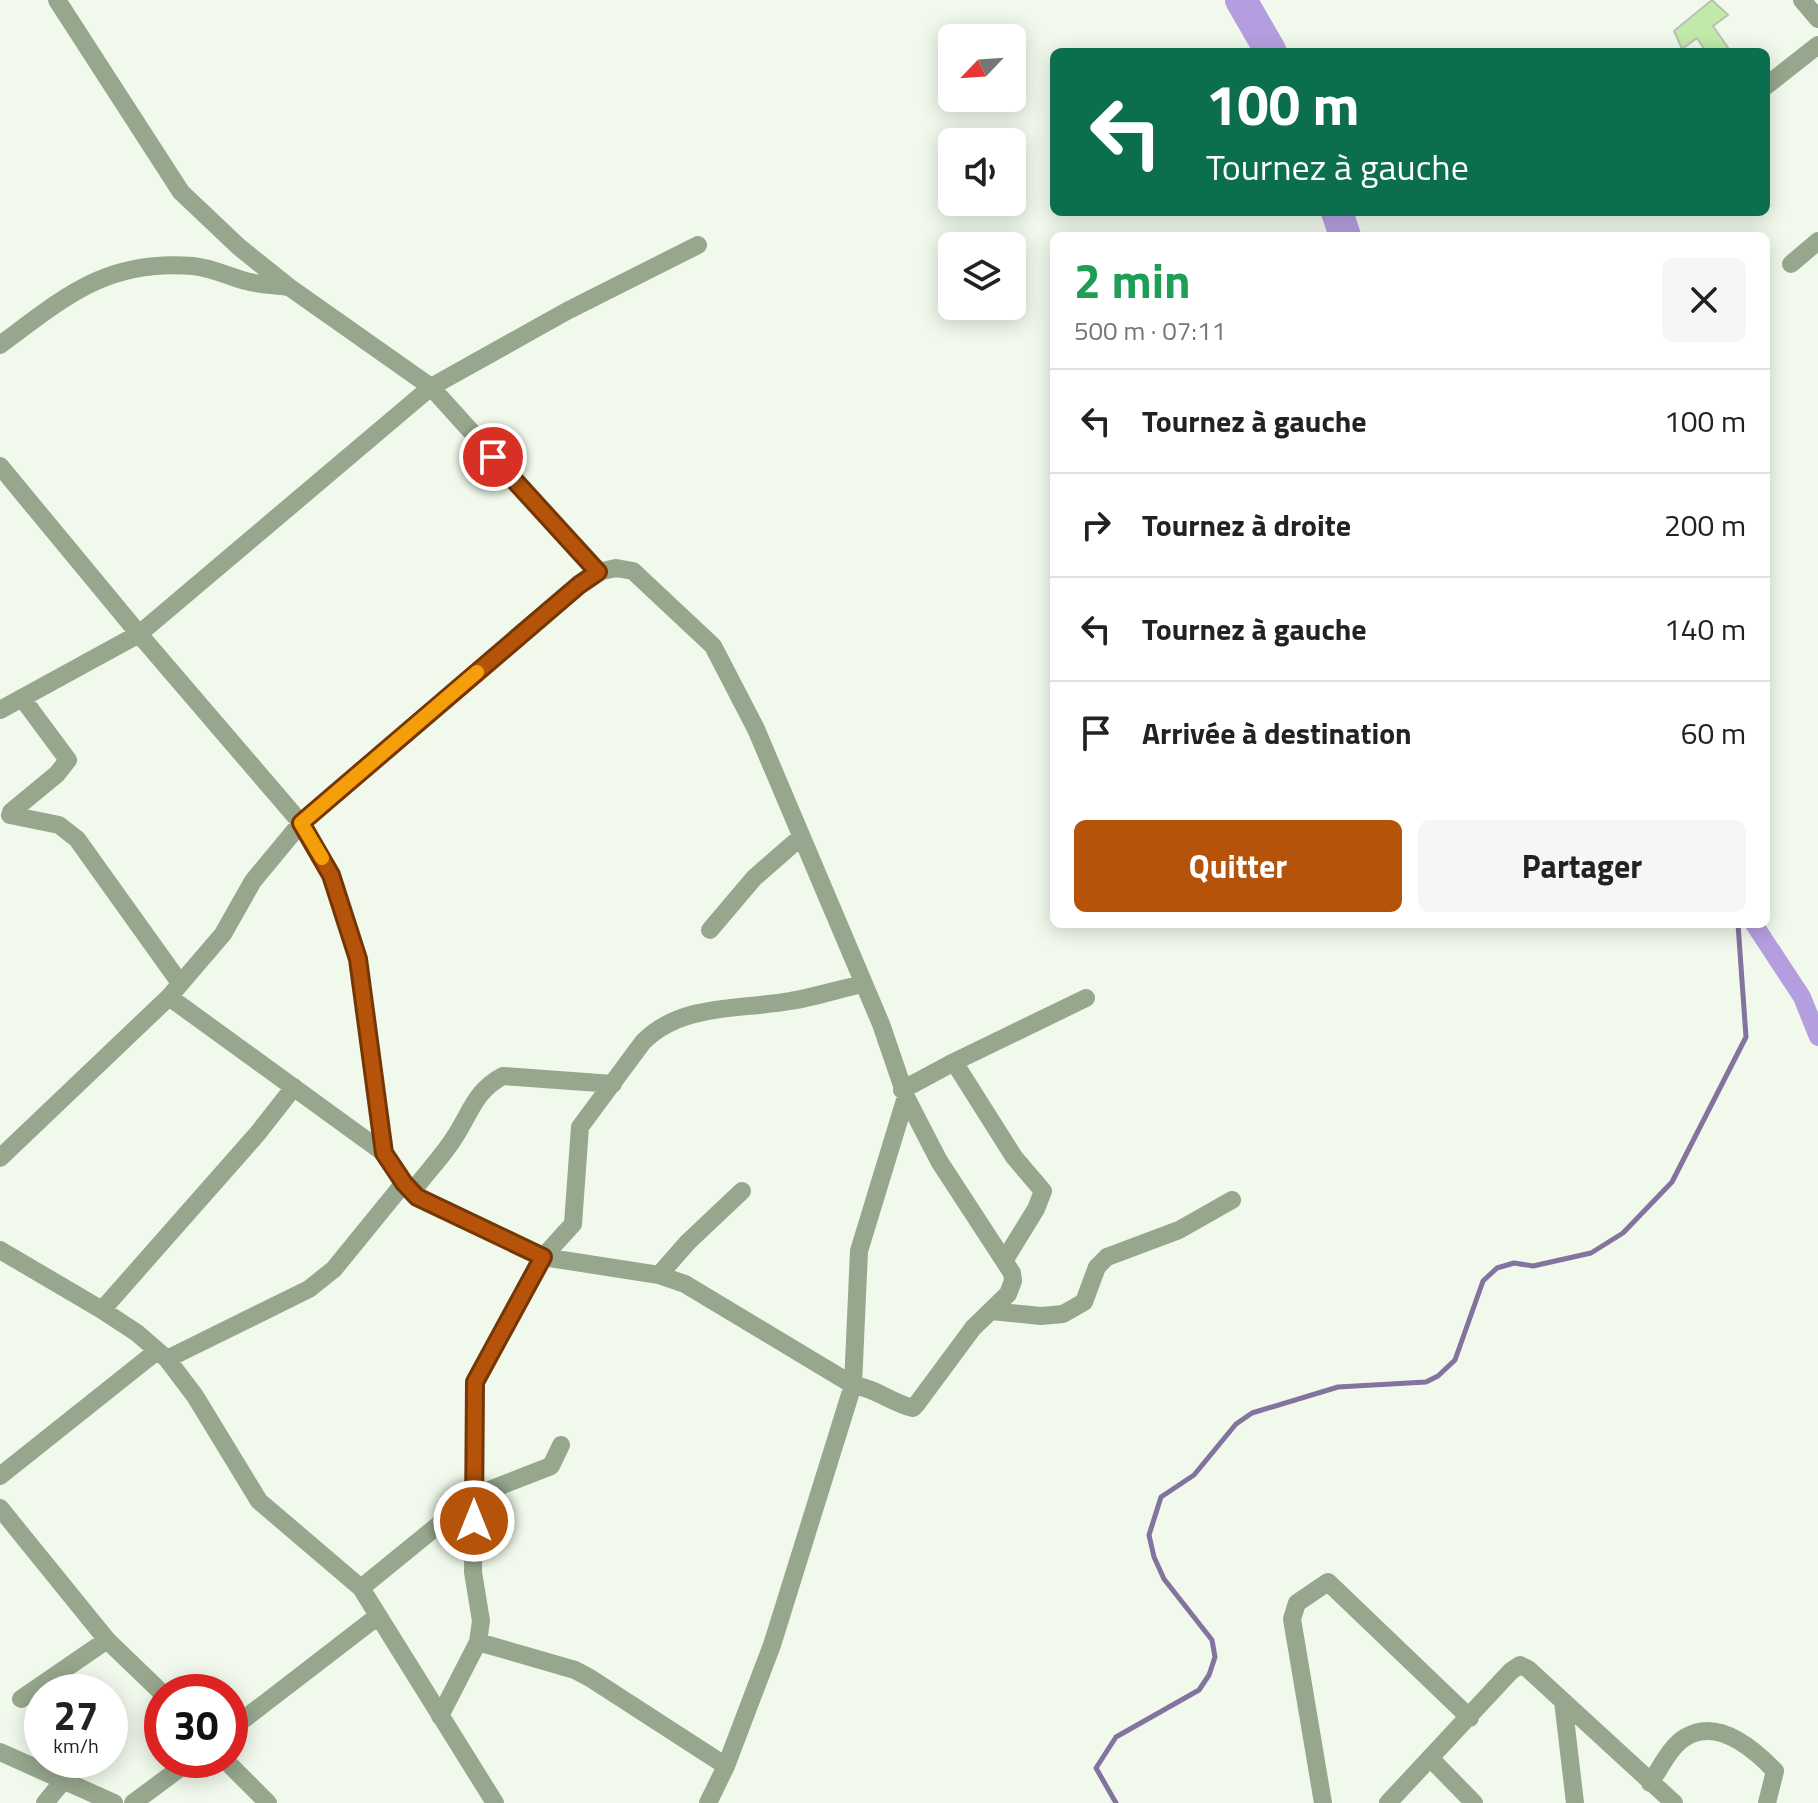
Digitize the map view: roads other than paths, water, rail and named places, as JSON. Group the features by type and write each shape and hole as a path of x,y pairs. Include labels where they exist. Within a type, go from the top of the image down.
{"street":[{"path":"57,0 181,192 239,247 289,287 431,387 598,572"},
{"path":"1802,0 1818,19"},
{"path":"1770,83 1818,45"},
{"path":"1791,264 1818,241"},
{"path":"0,710 139,634 431,387 567,311 698,245"},
{"path":"0,345 86,284 112,273 192,266 224,272 246,281 289,287"},
{"path":"0,466 301,823 331,875 358,959 384,1153"},
{"path":"0,1158 174,990 223,934 253,881 301,823 579,585 598,572 616,568 633,571 713,646 756,729 881,1024 904,1093 939,1161 1012,1273 1013,1281 1008,1294 973,1328 913,1408 867,1387 853,1385 685,1284 659,1275 543,1257 417,1197 384,1153 294,1087 174,990 77,839 59,825 5,814"},
{"path":"5,814 57,774 68,760 22,698"},
{"path":"710,930 754,878 801,837"},
{"path":"440,1716 478,1642 480,1616 473,1572 475,1382 543,1257 573,1224 580,1127 643,1042 675,1019 707,1011 789,1001 863,984"},
{"path":"708,1803 726,1766 772,1645 853,1385 859,1251 904,1093 954,1062 1086,998"},
{"path":"954,1062 1014,1157 1043,1191 1036,1209 1004,1261"},
{"path":"0,1476 162,1355 309,1289 334,1269 457,1134 474,1100 494,1080 503,1076 613,1084"},
{"path":"102,1310 258,1133 294,1087"},
{"path":"659,1275 688,1242 742,1191"},
{"path":"991,1311 1041,1316 1063,1314 1084,1302 1097,1267 1107,1257 1179,1230 1232,1200"},
{"path":"0,1250 102,1310 137,1333 162,1355 195,1396 259,1501 361,1588 495,1803"},
{"path":"361,1588 474,1496 551,1466 561,1445"},
{"path":"0,1508 107,1640 144,1676"},
{"path":"1323,1803 1292,1619 1297,1603 1328,1582 1470,1718"},
{"path":"248,1716 378,1616"},
{"path":"21,1699 107,1640"},
{"path":"478,1642 575,1670 726,1766"},
{"path":"1388,1803 1520,1665 1674,1803"},
{"path":"1563,1701 1575,1803"},
{"path":"1650,1783 1680,1742 1700,1732 1712,1731 1742,1742 1775,1771 1767,1803"},
{"path":"0,1752 114,1803"},
{"path":"1431,1759 1474,1803"},
{"path":"133,1803 167,1778"},
{"path":"243,1778 268,1803"},
{"path":"45,1803 63,1781"}],"waterway":[{"path":"1241,0 1269,48"},
{"path":"1338,216 1344,232"},
{"path":"1116,1803 1096,1768 1116,1737 1199,1690 1209,1675 1215,1657 1212,1640 1164,1579 1154,1557 1149,1535 1161,1497 1194,1475 1236,1424 1252,1413 1338,1387 1426,1382 1438,1376 1455,1360 1483,1281 1497,1268 1514,1263 1533,1266 1591,1253 1623,1233 1672,1182 1746,1037 1738,928"},
{"path":"1757,928 1802,997 1818,1037"}]}
